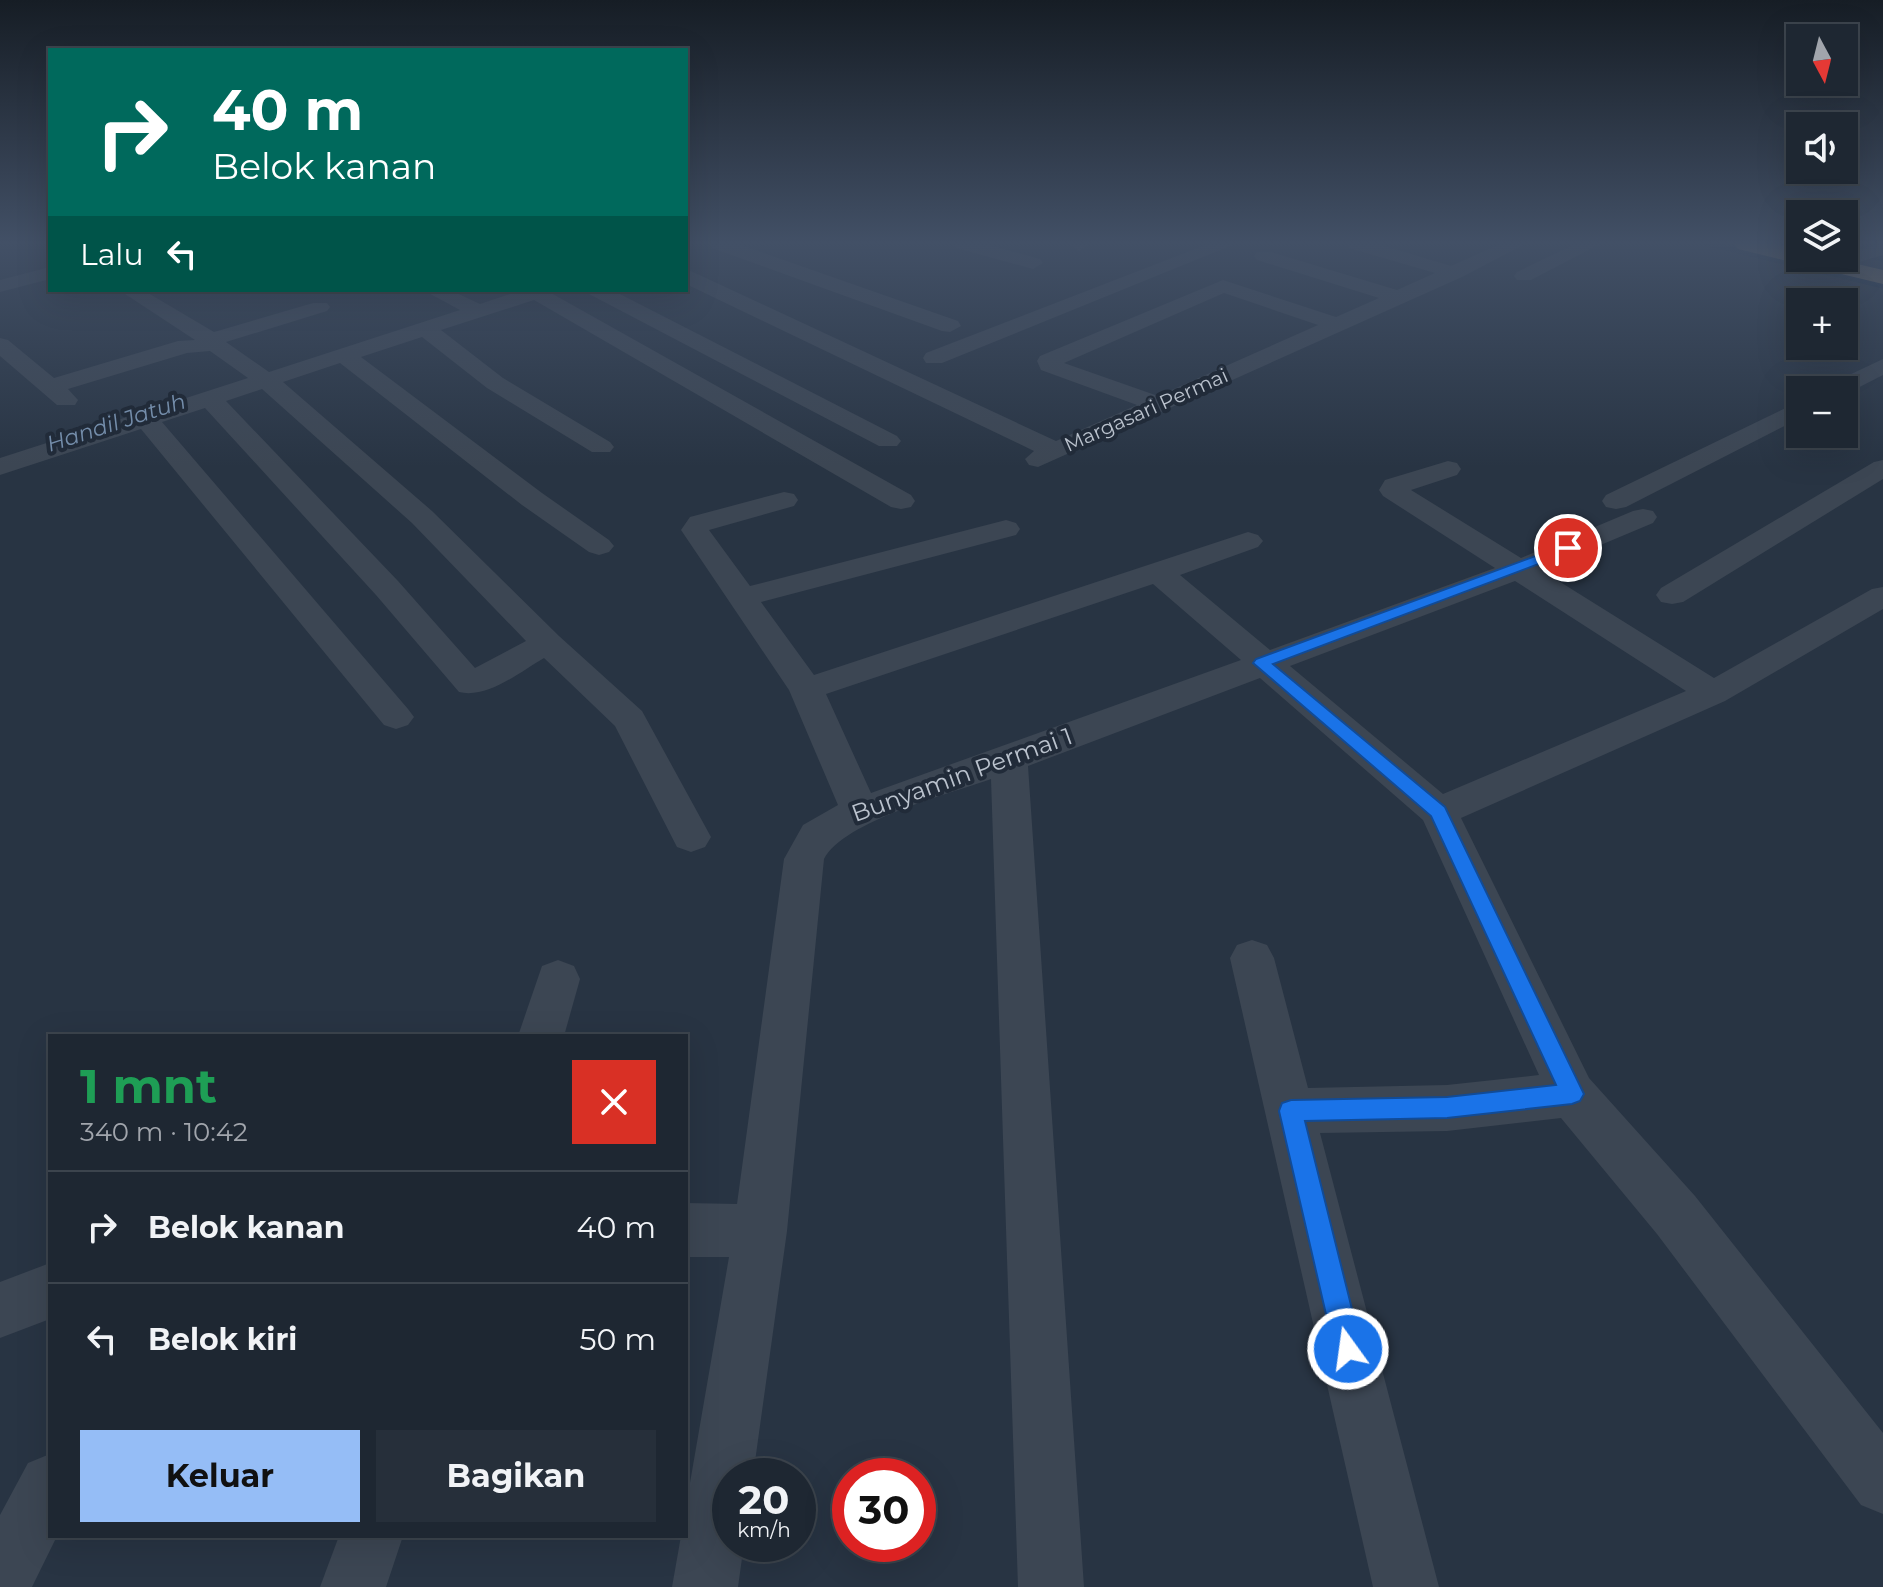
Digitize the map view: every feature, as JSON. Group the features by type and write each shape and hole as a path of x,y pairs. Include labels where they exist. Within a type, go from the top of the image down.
{"street":[{"path":"154,318 198,343"},
{"path":"166,318 255,384 422,517 547,643 629,719 691,837"},
{"path":"0,345 58,393 198,343 308,318"},
{"path":"0,467 427,330 454,318"},
{"path":"586,318 901,501"},
{"path":"650,318 888,441"},
{"name":"Margasari Permai","path":"771,318 1047,455 1349,318"},
{"path":"928,318 950,326"},
{"path":"934,358 1036,318"},
{"path":"1148,318 1048,361 1049,365 1159,405"},
{"path":"1317,318 1335,324"},
{"path":"427,330 495,383 601,447"},
{"path":"345,356 532,499 599,546"},
{"path":"1858,379 1883,366"},
{"path":"209,398 387,588 471,684 547,643"},
{"path":"1616,501 1786,415"},
{"path":"145,418 396,717"},
{"path":"1672,595 1883,468"},
{"path":"1448,469 1395,486 1393,490 1713,693"},
{"path":"784,500 697,524 695,530 806,689 860,811"},
{"name":"Bunyamin Permai 1","path":"705,1587 760,1231 804,859 817,835 860,811 1009,759 1519,569 1643,517"},
{"path":"742,597 1006,529"},
{"path":"806,689 1248,541"},
{"path":"1158,572 1447,831 1572,1094 1676,1215 1883,1483"},
{"path":"1447,831 1713,693 1883,596"},
{"path":"1009,759 1051,1587"},
{"path":"1252,958 1406,1587"},
{"path":"542,1034 558,979"},
{"path":"1291,1111 1447,1108 1572,1094"},
{"path":"688,1230 760,1231"},
{"path":"0,1310 48,1292"},
{"path":"0,1581 48,1489"},
{"path":"353,1587 370,1538"}],"route":[{"path":"1348,1349 1291,1111 1447,1108 1572,1094 1439,812 1261,663 1519,569 1568,548"}],"water label":[{"name":"Handil Jatuh","path":"116,422"}]}
